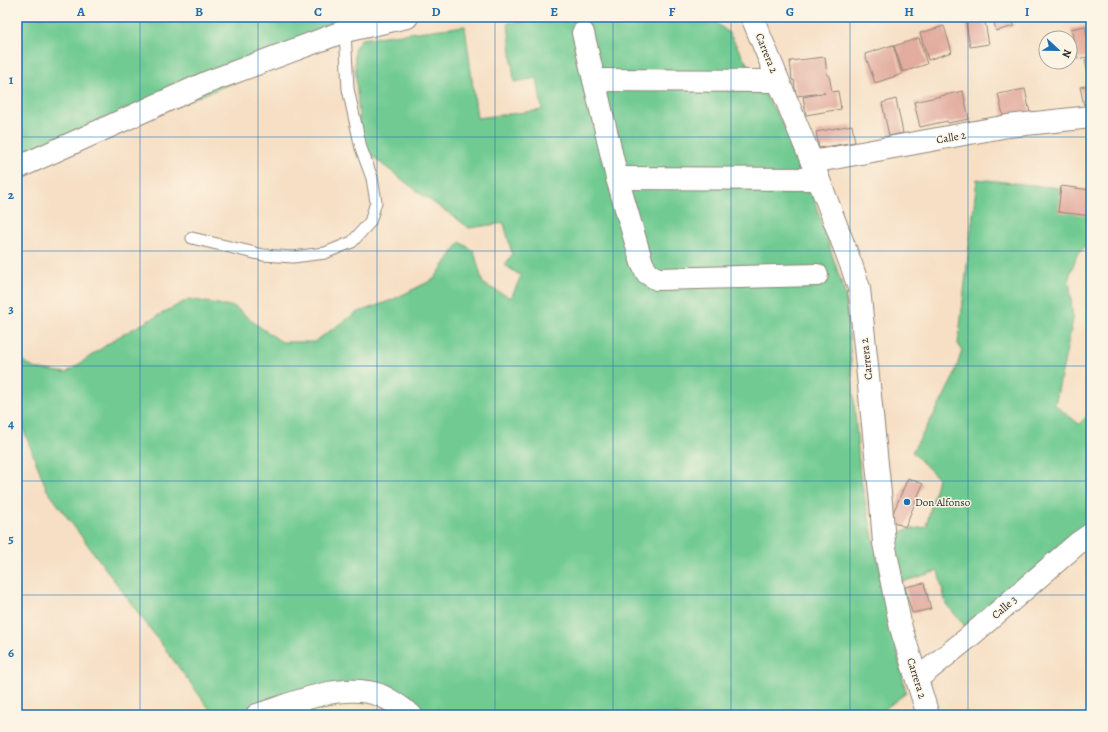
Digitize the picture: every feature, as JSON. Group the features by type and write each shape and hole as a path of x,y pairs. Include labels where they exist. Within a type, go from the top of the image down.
{"street":[{"path":"17,168 208,82 345,31 407,17"},
{"name":"Carrera 2","path":"752,17 815,170 859,288 884,543 901,628 928,715"},
{"path":"583,33 617,178 646,273 657,279 817,276"},
{"path":"594,80 778,81"},
{"name":"Calle 2","path":"617,178 815,170 1008,126 1091,117"},
{"name":"Calle 3","path":"917,679 968,638 1078,543 1091,534"},
{"path":"257,715 313,697 338,691 369,692 395,702 411,715"}],"lane":[{"path":"192,238 263,255 293,257 326,253 352,242 370,222 376,202 372,178 361,148 348,89 345,31"}],"green space":[{"path":"17,17 418,17 385,23 17,168"},
{"path":"565,17 673,17 714,21 729,33 797,148 846,297 860,476 906,693 877,715 411,715 354,688 248,715 214,715 47,490 17,413 17,355 33,368 66,373 118,337 189,299 235,307 257,325 282,342 314,342 356,313 392,300 434,279 460,242 474,251 483,284 511,298 521,276 505,265 512,254 504,223 469,228 421,194 361,148 354,49 361,39 465,26 477,118 542,110 537,78 514,82 508,23"},
{"path":"977,179 1061,188 1091,216 1091,240 1077,255 1069,277 1073,320 1055,405 1079,424 1091,412 1091,524 966,627 946,604 938,571 898,583 889,539 905,530 926,527 938,478 912,452 940,404 954,376 962,350 958,344"}],"building":[{"path":"965,17 984,17 989,44 970,47"},
{"path":"993,17 1012,17 1014,26 996,31"},
{"path":"944,26 952,52 928,60 920,33"},
{"path":"1085,26 1091,56 1078,59 1078,30 1071,29"},
{"path":"919,38 927,64 903,72 894,46"},
{"path":"893,45 902,74 875,83 865,54"},
{"path":"825,57 827,75 829,75 832,92 838,91 841,109 806,115 803,97 825,93 796,96 794,80 792,80 790,61"},
{"path":"1091,58 1091,103 1084,105 1080,87 1090,85 1085,60"},
{"path":"1025,89 1030,113 1004,119 998,94"},
{"path":"963,91 969,119 948,123 947,121 920,127 914,102"},
{"path":"896,99 903,133 889,136 882,103"},
{"path":"852,125 855,142 819,148 816,132"},
{"path":"1061,186 1091,190 1091,216 1058,212"},
{"name":"Don Alfonso","path":"908,478 923,484 905,527 890,520"},
{"path":"924,583 931,609 912,613 905,587"}],"place":[{"name":"Don Alfonso","path":"907,502"}]}
